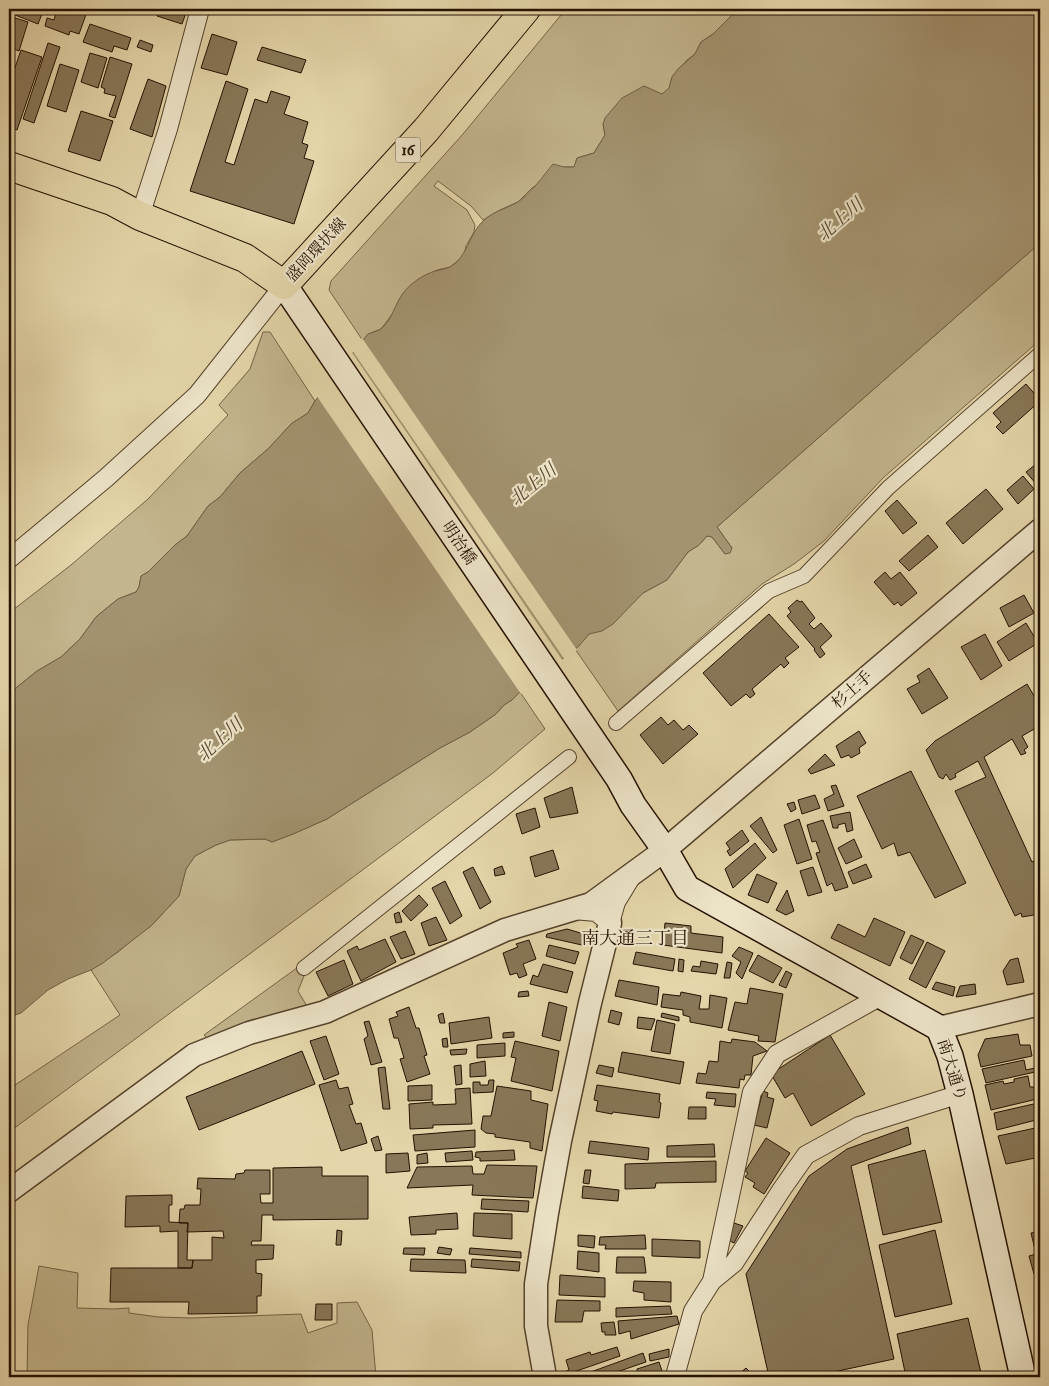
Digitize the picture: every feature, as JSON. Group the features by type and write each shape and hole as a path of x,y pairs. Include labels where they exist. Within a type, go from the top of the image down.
{"main road":[{"name":"盛岡環状線","path":"9,166 112,201 140,216 245,258 291,296 526,9"},
{"name":"明治橋","path":"291,296 619,779 633,805 665,850"},
{"name":"南大通り","path":"665,850 687,888 939,1028 950,1056 960,1094 1023,1377"}],"street":[{"path":"140,216 168,129 200,9"},
{"path":"9,559 106,478 197,395 291,296"},
{"path":"616,723 769,591 804,576 888,488 1040,354"},
{"name":"杉土手","path":"9,1191 194,1055 249,1033 325,1012 505,930 591,904 665,850 1040,530"},
{"path":"304,968 569,757"},
{"path":"540,1376 536,1326 536,1284 547,1213 590,1003 610,923 616,902 634,873"},
{"path":"571,910 596,912 610,923"},
{"path":"712,1281 752,1092 777,1054 881,996"},
{"path":"939,1028 1040,1004"},
{"path":"676,1377 693,1311 712,1281 734,1263 806,1154 859,1126 960,1094"}],"shaded area":[{"path":"566,9 741,9 701,42 695,54 672,77 669,89 662,95 644,86 603,124 605,135 594,153 577,158 574,167 564,167 532,188 518,202 483,220 471,206 438,181 434,186 467,210 475,225 464,256 450,267 437,270 404,292 393,313 381,329 368,334 363,341 329,290 331,281 463,134"},
{"path":"1040,243 1040,340 883,478 824,541 794,564 762,584 618,711 575,649 589,634 595,632 643,593 667,580 688,552 699,545 707,536 712,537 725,554 732,548 717,527"},
{"path":"263,332 270,332 315,401 308,413 291,424 269,448 240,473 220,497 208,506 187,536 175,545 148,572 141,576 136,592 118,599 96,617 80,639 61,657 37,671 9,692 9,613 71,565 148,499 228,415 219,405 250,369"},
{"path":"520,692 545,729 493,773 9,1132 9,1089 120,1015 91,970 151,926 179,896 186,869 195,856 230,840 265,839 272,842 327,819 440,748 470,732 496,714"},
{"path":"301,965 306,971 298,991 308,1008 209,1040 204,1035"},
{"path":"39,1266 78,1273 77,1308 129,1308 129,1313 158,1317 192,1318 301,1314 308,1333 337,1323 337,1303 357,1302 372,1330 376,1377 27,1377 28,1325"}],"water":[{"name":"北上川","path":"741,9 1040,9 1040,243 717,527 732,548 730,553 725,554 712,537 707,536 699,545 688,552 667,580 643,593 613,624 602,631 589,634 579,646 504,705 496,714 470,732 440,748 327,819 272,842 265,839 230,840 195,856 186,869 179,896 151,926 103,963 48,990 21,1013 9,1017 9,692 37,671 61,657 80,639 96,617 118,599 136,592 141,576 148,572 175,545 187,536 208,506 220,497 240,473 269,448 291,424 308,413 315,401 368,334 379,330 386,324 401,296 411,285 426,275 448,268 456,263 478,226 494,213 521,200 553,164 574,167 577,158 594,153 605,135 603,124 605,118 622,98 644,86 662,94 669,88 672,77 678,69 695,54 701,42"}],"pier":[{"path":"362,338 577,650 565,660 352,350"},
{"path":"351,351 563,661 521,694 316,395"}],"building":[{"path":"18,9 44,9 38,24 15,15"},
{"path":"57,9 88,9 79,34 70,31 69,35 45,26 47,18 54,20"},
{"path":"151,9 174,9 186,13 182,24 157,16 159,11"},
{"path":"9,16 28,22 19,51 9,47"},
{"path":"90,24 131,38 127,50 114,46 112,52 83,42"},
{"path":"212,34 237,42 227,75 201,68"},
{"path":"140,40 153,45 151,52 137,47"},
{"path":"48,43 60,47 34,123 23,119"},
{"path":"262,47 306,60 301,73 257,60"},
{"path":"21,50 42,57 17,130 9,127 9,85"},
{"path":"90,53 107,58 98,88 81,82"},
{"path":"110,57 132,64 115,118 109,116 116,96 104,93 105,89 101,87"},
{"path":"60,64 79,70 66,112 47,106"},
{"path":"148,79 166,86 152,137 130,129"},
{"path":"226,81 248,89 225,162 234,165 255,99 267,103 271,91 290,97 284,114 308,122 302,143 308,145 304,158 314,161 294,224 190,191"},
{"path":"81,111 113,121 100,161 68,151"},
{"path":"1026,384 1040,401 1003,434 996,427 1001,422 993,413"},
{"path":"1040,461 1040,482 1037,485 1026,472"},
{"path":"1023,476 1034,489 1018,504 1007,490"},
{"path":"986,489 1003,509 963,544 946,523"},
{"path":"897,500 917,523 903,534 885,511"},
{"path":"928,535 938,547 909,571 899,561"},
{"path":"885,572 891,579 900,572 917,593 901,606 898,602 894,605 874,582"},
{"path":"1024,595 1034,613 1009,627 1000,608"},
{"path":"797,600 802,601 815,618 809,624 814,629 821,623 832,636 820,647 825,654 820,658 815,649 787,616 791,612 788,608"},
{"path":"769,614 799,647 785,658 789,663 784,668 781,664 752,689 755,694 750,698 746,694 731,706 703,673"},
{"path":"1026,623 1038,643 1009,661 997,642"},
{"path":"985,634 1002,666 981,680 961,647"},
{"path":"929,668 948,698 922,714 907,689 920,682 917,676"},
{"path":"1027,684 1040,706 1040,735 1036,728 1022,736 1028,747 1024,750 1026,753 1021,755 1012,739 984,757 1032,862 1040,858 1040,910 1034,915 1022,917 1021,913 1015,916 955,791 986,777 978,761 955,774 956,777 950,780 946,774 943,779 939,777 926,750 935,741"},
{"path":"661,717 668,725 674,720 683,730 689,725 698,734 663,764 640,735"},
{"path":"859,731 866,743 859,748 860,753 851,758 849,755 841,758 836,746"},
{"path":"825,754 835,765 811,774 808,770"},
{"path":"911,771 966,883 935,898 910,852 898,856 894,843 882,849 857,796"},
{"path":"836,785 844,806 828,811 824,799 834,794 831,786"},
{"path":"572,787 578,813 550,818 544,798"},
{"path":"815,795 820,808 802,814 798,800"},
{"path":"794,802 796,809 791,812 787,804"},
{"path":"535,808 540,827 522,834 516,814"},
{"path":"850,812 853,830 847,832 845,823 838,825 838,828 833,828 830,816"},
{"path":"761,817 777,850 773,853 750,826"},
{"path":"799,819 812,859 797,864 784,825"},
{"path":"823,820 848,887 835,891 832,883 827,886 816,853 820,852 816,841 812,842 807,825"},
{"path":"742,830 749,841 730,856 727,851 730,849 726,843"},
{"path":"854,839 862,857 846,864 838,848"},
{"path":"755,843 766,858 733,888 725,869"},
{"path":"553,850 559,869 535,877 530,857"},
{"path":"866,864 872,877 853,884 848,872"},
{"path":"502,866 505,874 495,876 494,869"},
{"path":"473,867 491,902 480,909 463,872"},
{"path":"813,867 822,892 808,896 800,871"},
{"path":"757,874 777,883 768,903 748,895"},
{"path":"445,881 462,916 450,924 432,888"},
{"path":"787,890 794,911 786,915 776,910"},
{"path":"419,895 428,905 411,921 402,911"},
{"path":"399,912 402,922 396,923 394,914"},
{"path":"436,917 447,940 429,946 421,923"},
{"path":"874,918 905,932 890,966 831,938 838,924 865,937"},
{"path":"665,923 691,926 691,933 723,937 722,953 663,945"},
{"path":"567,929 584,934 582,945 546,937 547,934"},
{"path":"405,931 415,954 401,959 390,937"},
{"path":"911,935 924,941 912,964 900,958"},
{"path":"385,939 396,962 361,981 347,951 357,946 359,950"},
{"path":"529,940 536,959 523,964 527,975 519,978 517,973 510,975 503,953 518,947 516,944"},
{"path":"927,942 945,951 926,988 909,979"},
{"path":"549,945 579,952 575,964 546,956"},
{"path":"739,947 753,953 742,979 736,973 741,962 732,956"},
{"path":"636,952 675,959 673,971 633,964"},
{"path":"758,955 782,968 773,983 749,971"},
{"path":"1018,958 1024,982 1007,985 1003,971 1010,960"},
{"path":"679,959 684,960 683,972 678,971"},
{"path":"344,960 353,984 328,996 316,972"},
{"path":"701,961 718,964 716,974 691,971 693,966 700,967"},
{"path":"727,962 732,963 730,978 724,978"},
{"path":"543,964 573,972 567,993 530,984 533,975 538,977"},
{"path":"786,971 792,974 786,988 779,985"},
{"path":"619,980 659,987 657,1005 615,996"},
{"path":"936,982 955,987 953,996 932,989"},
{"path":"975,984 976,994 956,997 960,986"},
{"path":"750,988 783,994 775,1042 758,1041 759,1036 728,1030 735,1002 747,1004"},
{"path":"528,991 529,996 518,997 519,992"},
{"path":"681,992 701,996 699,1009 709,1009 710,995 727,998 722,1028 690,1022 690,1017 683,1015 683,1010 661,1007 663,994 680,996"},
{"path":"549,1002 567,1007 560,1041 542,1036"},
{"path":"409,1007 416,1028 419,1028 427,1055 424,1056 430,1074 407,1082 400,1059 404,1058 398,1038 394,1038 389,1019 398,1016 396,1012"},
{"path":"611,1010 622,1013 619,1025 608,1022"},
{"path":"443,1013 445,1023 440,1023 438,1015"},
{"path":"662,1013 679,1017 679,1021 661,1017"},
{"path":"489,1017 492,1038 451,1044 449,1023"},
{"path":"638,1017 655,1019 651,1030 637,1028"},
{"path":"657,1020 675,1024 670,1054 651,1051"},
{"path":"369,1021 382,1062 371,1065 364,1039 368,1036 364,1022"},
{"path":"514,1032 514,1037 503,1038 503,1033"},
{"path":"1018,1034 1020,1045 1030,1045 1032,1056 981,1067 978,1055 985,1039"},
{"path":"830,1035 865,1094 811,1126 793,1093 785,1098 771,1074"},
{"path":"326,1036 339,1074 324,1080 310,1041"},
{"path":"447,1038 448,1047 443,1047 442,1039"},
{"path":"732,1039 755,1042 767,1051 753,1056 751,1075 745,1075 744,1080 740,1079 739,1088 696,1083 698,1073 706,1074 709,1061 718,1062 720,1041 731,1043"},
{"path":"515,1041 559,1051 552,1091 511,1081 516,1058 511,1057"},
{"path":"505,1043 505,1056 477,1058 477,1045"},
{"path":"467,1049 466,1054 451,1055 450,1050"},
{"path":"302,1051 315,1084 199,1130 186,1097"},
{"path":"622,1052 684,1062 680,1084 618,1072"},
{"path":"1024,1060 1026,1070 1035,1068 1035,1072 986,1083 982,1069"},
{"path":"485,1061 486,1076 470,1077 470,1064"},
{"path":"461,1065 462,1084 456,1085 454,1066"},
{"path":"599,1065 614,1068 612,1077 596,1073"},
{"path":"385,1067 390,1109 383,1109 378,1068"},
{"path":"1028,1076 1030,1087 1034,1087 1037,1099 991,1110 985,1085 1003,1081 1004,1084 1014,1082 1014,1079"},
{"path":"336,1080 339,1089 348,1087 353,1104 349,1105 356,1124 361,1123 367,1143 341,1151 319,1085"},
{"path":"489,1080 494,1080 493,1092 473,1093 473,1082 480,1082 480,1085 488,1085"},
{"path":"432,1085 432,1100 408,1101 408,1086"},
{"path":"597,1085 660,1094 659,1118 596,1111 598,1101 594,1100"},
{"path":"497,1086 531,1091 531,1100 548,1104 542,1151 530,1148 530,1142 495,1137 495,1134 486,1133 481,1129 483,1116 491,1116"},
{"path":"470,1088 472,1124 433,1125 433,1128 410,1129 409,1104 433,1102 433,1105 456,1104 455,1089"},
{"path":"763,1091 768,1093 767,1097 774,1099 767,1128 754,1125"},
{"path":"707,1092 736,1094 735,1107 714,1105 716,1099 706,1098"},
{"path":"1038,1103 1040,1119 997,1130 994,1113"},
{"path":"689,1107 706,1107 706,1119 688,1119"},
{"path":"908,1127 911,1144 851,1166 894,1359 810,1377 769,1377 746,1274 809,1176 847,1149"},
{"path":"1040,1127 1040,1157 1006,1164 998,1136"},
{"path":"475,1130 475,1147 415,1151 413,1135"},
{"path":"378,1136 382,1150 375,1151 371,1139"},
{"path":"766,1138 790,1153 764,1194 753,1187 755,1183 745,1177 748,1173 745,1171"},
{"path":"590,1141 649,1148 648,1160 588,1153"},
{"path":"714,1144 715,1157 667,1157 667,1146"},
{"path":"514,1150 515,1160 480,1161 480,1158 475,1157 476,1152"},
{"path":"925,1150 942,1222 883,1235 868,1165"},
{"path":"472,1151 473,1160 446,1162 445,1153"},
{"path":"408,1153 410,1171 386,1173 386,1154"},
{"path":"427,1153 428,1163 417,1164 417,1155"},
{"path":"716,1161 716,1182 656,1183 655,1188 625,1189 625,1164"},
{"path":"487,1165 537,1166 533,1198 472,1195 473,1185 407,1188 417,1167 472,1166 473,1174 484,1174"},
{"path":"322,1167 322,1176 368,1176 368,1219 273,1220 273,1215 262,1215 261,1241 252,1241 251,1245 274,1245 273,1259 256,1260 256,1273 262,1274 261,1296 257,1296 257,1313 188,1314 189,1302 110,1302 111,1268 192,1268 193,1260 212,1260 212,1237 224,1238 223,1231 187,1232 188,1223 179,1223 180,1209 184,1209 185,1205 200,1205 201,1189 197,1189 198,1178 235,1179 236,1174 244,1173 245,1170 270,1170 270,1194 260,1194 261,1203 273,1203 273,1168"},
{"path":"585,1170 591,1170 589,1184 583,1183"},
{"path":"583,1186 619,1190 618,1201 582,1198"},
{"path":"172,1195 172,1205 169,1205 169,1222 188,1223 187,1260 193,1260 192,1268 178,1268 178,1231 160,1232 160,1226 125,1227 126,1196"},
{"path":"482,1199 529,1201 528,1212 481,1209"},
{"path":"457,1213 458,1229 436,1230 436,1234 411,1235 409,1217"},
{"path":"474,1213 512,1214 512,1239 473,1236"},
{"path":"734,1223 743,1226 734,1243 728,1240"},
{"path":"337,1230 342,1231 341,1245 336,1245"},
{"path":"935,1230 952,1304 895,1317 879,1245"},
{"path":"1040,1231 1040,1272 1034,1274 1029,1256 1036,1254 1031,1233"},
{"path":"578,1235 595,1236 594,1248 578,1246"},
{"path":"645,1235 646,1249 605,1249 606,1245 599,1245 600,1237"},
{"path":"652,1239 700,1241 700,1258 652,1256"},
{"path":"439,1247 452,1249 450,1255 437,1253"},
{"path":"404,1248 425,1248 424,1255 403,1254"},
{"path":"470,1248 521,1252 521,1258 469,1254"},
{"path":"578,1251 599,1253 599,1272 577,1269"},
{"path":"617,1257 644,1257 646,1273 616,1273"},
{"path":"411,1259 465,1260 466,1273 410,1271"},
{"path":"472,1259 520,1262 519,1271 471,1267"},
{"path":"560,1275 605,1278 605,1297 559,1295"},
{"path":"634,1281 671,1282 671,1302 644,1300 644,1293 633,1291"},
{"path":"557,1300 600,1301 600,1311 584,1311 582,1322 555,1322"},
{"path":"316,1304 332,1304 332,1320 315,1320"},
{"path":"670,1306 672,1314 616,1317 616,1308"},
{"path":"677,1316 679,1324 631,1339 630,1331 619,1334 618,1321"},
{"path":"968,1318 982,1377 906,1377 897,1334"},
{"path":"614,1322 616,1335 605,1335 605,1332 602,1332 601,1323"},
{"path":"617,1347 620,1356 565,1375 564,1372 569,1370 566,1360 590,1352 591,1355"},
{"path":"669,1349 669,1357 650,1361 649,1354"},
{"path":"643,1353 646,1362 602,1377 577,1377"},
{"path":"659,1362 664,1377 627,1377 637,1373 637,1369"},
{"path":"746,1368 755,1377 742,1377 739,1374"}],"district":[{"name":"南大通三丁目","path":"635,938"}]}
